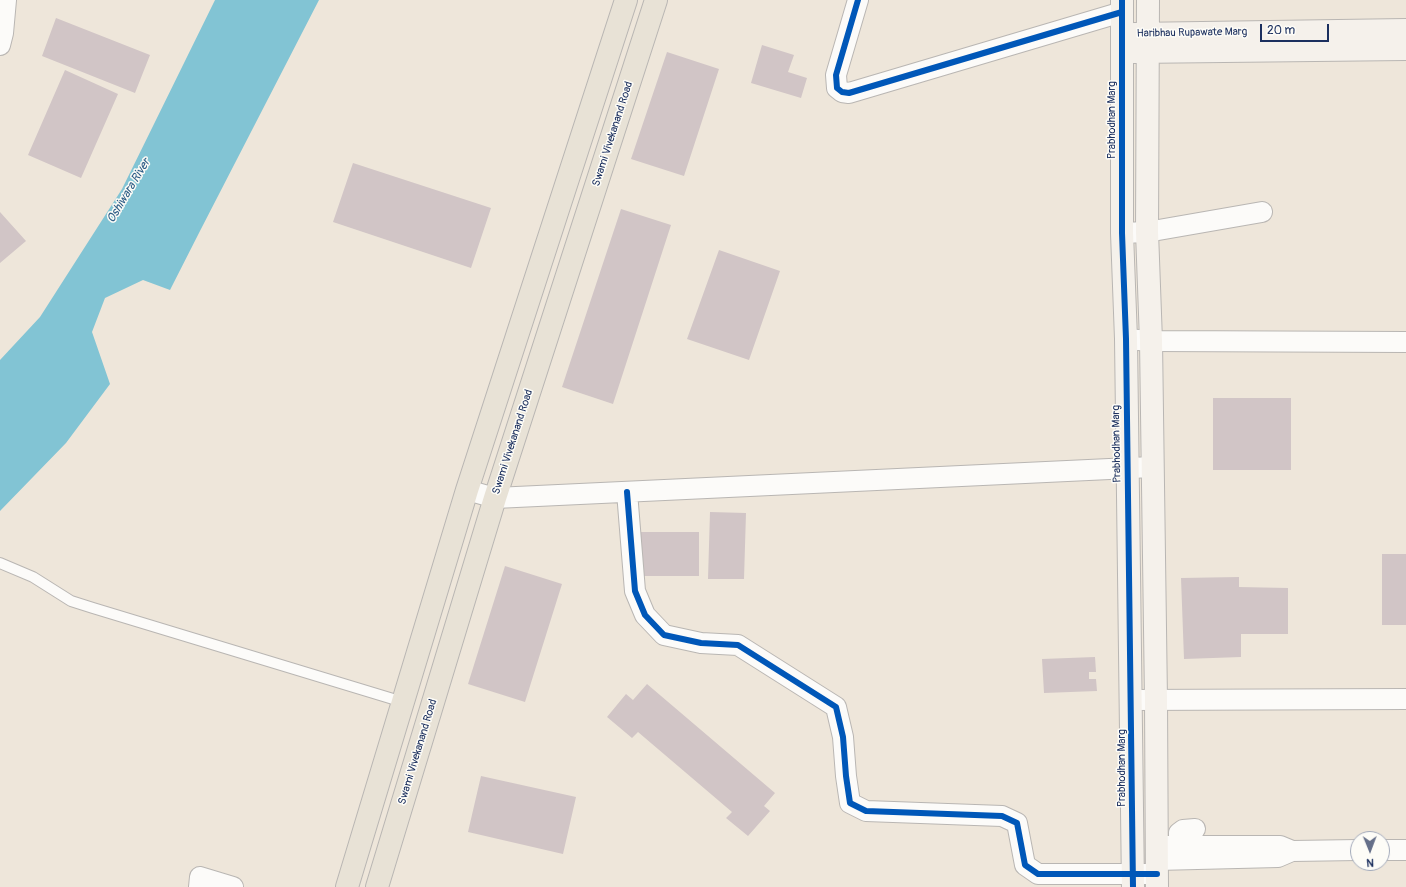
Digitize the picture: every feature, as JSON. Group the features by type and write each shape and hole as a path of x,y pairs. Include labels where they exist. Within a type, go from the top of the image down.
{"main road":[{"path":"347,887 467,490 626,0"},
{"name":"Swami Vivekanand Road","path":"377,887 495,498 656,0"}],"street":[{"path":"0,45 3,33 6,0"},
{"path":"858,0 836,75 837,88 842,92 849,94 1122,6"},
{"path":"1148,0 1147,232 1151,341 1157,867"},
{"name":"Prabhodhan Marg","path":"1122,6 1122,233 1126,339 1133,881"},
{"name":"Haribhau Rupawate Marg","path":"1148,42 1406,30"},
{"path":"1121,43 1148,42 1406,50"},
{"path":"1122,233 1147,232 1262,212"},
{"path":"1126,339 1151,341 1406,342"},
{"path":"467,490 495,498 1152,467"},
{"path":"627,492 635,590 645,615 664,635 701,643 738,645 836,707 843,737 850,803 866,812 1002,816 1017,823 1025,865 1038,874 1133,881 1157,867 1179,846 1180,833 1183,830 1195,829"},
{"path":"1131,700 1406,699"},
{"path":"1179,846 1280,846 1292,851"},
{"path":"1157,867 1278,857 1292,851 1350,850"},
{"path":"1390,850 1406,850"},
{"path":"199,887 200,877 233,887"}],"lane":[{"path":"0,563 33,577 71,601 403,702"}],"water":[{"name":"Oshiwara River","path":"215,0 319,0 170,290 143,280 105,298 92,332 110,384 66,443 0,511 0,360 40,317 122,189"}],"building":[{"path":"56,18 150,55 135,93 42,56"},
{"path":"762,45 794,55 788,72 807,78 801,98 751,83"},
{"path":"667,52 719,69 684,176 631,159"},
{"path":"65,70 118,94 81,178 28,155"},
{"path":"353,163 491,208 471,268 333,222"},
{"path":"621,209 671,225 613,404 562,387"},
{"path":"0,212 26,241 0,263"},
{"path":"719,250 780,271 749,360 687,339"},
{"path":"1213,398 1291,398 1291,470 1213,470"},
{"path":"710,512 746,513 744,579 708,579"},
{"path":"634,532 699,532 699,576 634,576"},
{"path":"1382,554 1406,554 1406,625 1382,625"},
{"path":"505,566 562,584 525,702 468,684"},
{"path":"1239,577 1239,587 1288,588 1288,634 1241,634 1241,657 1184,659 1181,578"},
{"path":"1095,657 1096,672 1089,672 1089,679 1096,679 1097,691 1044,693 1042,659"},
{"path":"647,684 775,793 764,806 770,811 748,836 726,818 732,812 638,732 632,738 607,717 626,694 633,700"},
{"path":"481,776 576,797 563,854 468,832"}],"cycle path":[{"path":"858,0 836,75 837,88 842,92 849,93 1122,12"},
{"path":"1122,0 1122,233 1126,339 1133,887"},
{"path":"627,492 635,591 645,615 664,635 701,643 738,645 836,707 843,737 850,803 866,811 1002,816 1017,823 1025,865 1038,874 1157,874"}]}
